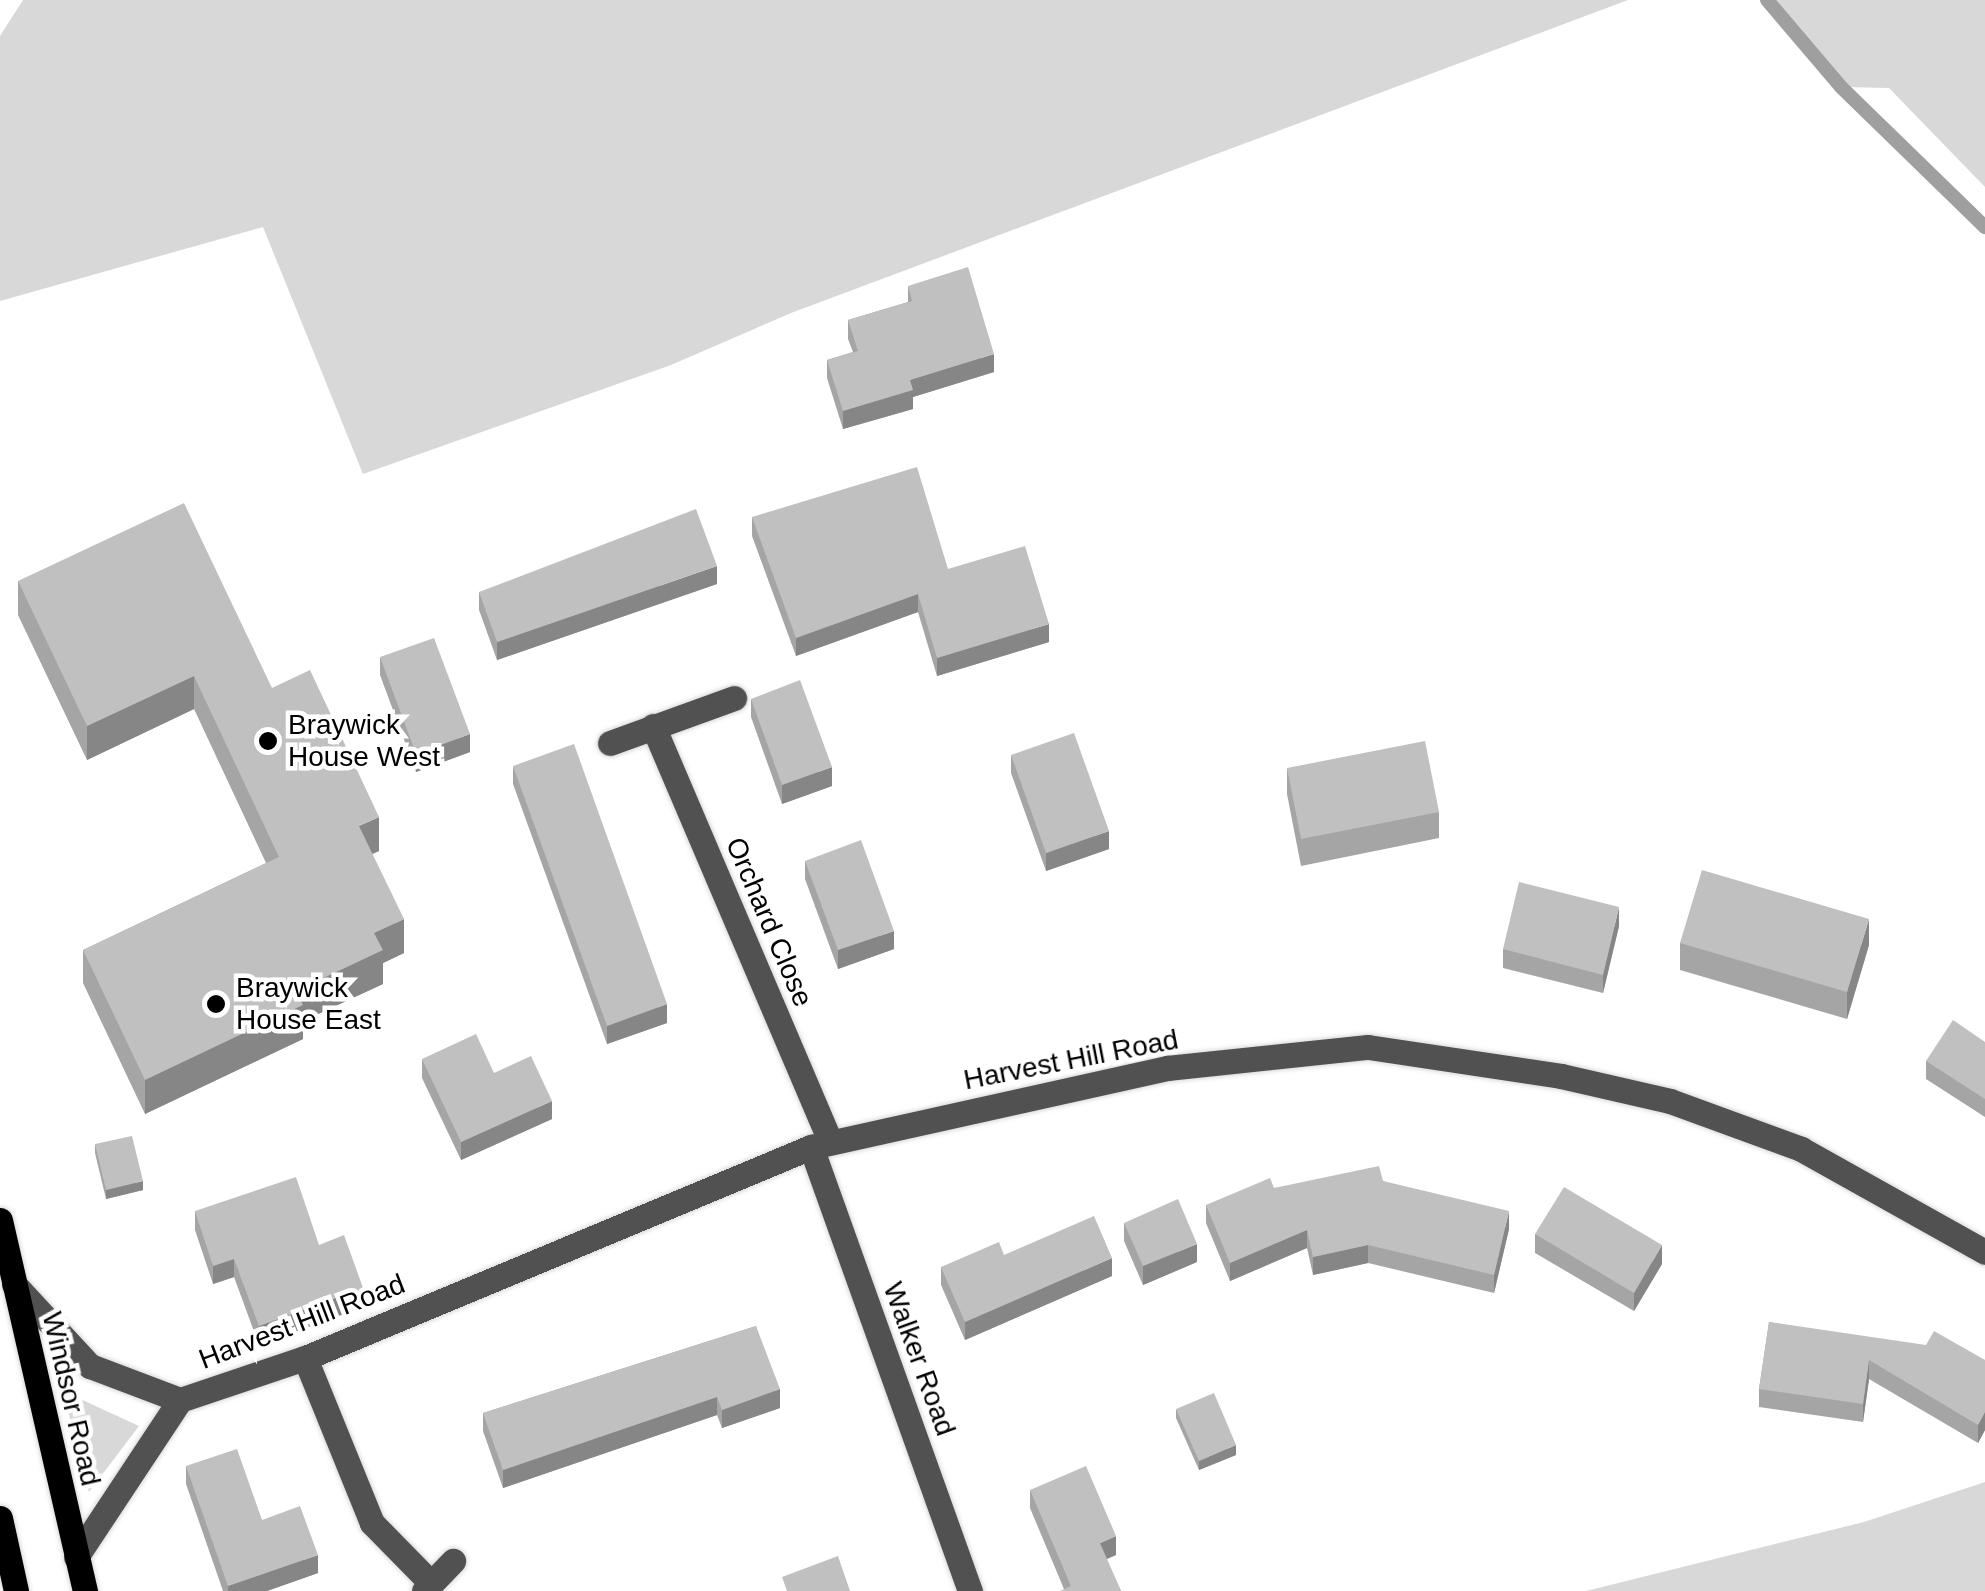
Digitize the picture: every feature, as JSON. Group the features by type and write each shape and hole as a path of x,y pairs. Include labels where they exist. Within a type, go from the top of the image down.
{"main road":[{"name":"Windsor Road","path":"0,1220 84,1591"},
{"path":"0,1518 16,1591"}],"street":[{"path":"610,743 734,698"},
{"name":"Orchard Close","path":"653,726 821,1144"},
{"name":"Harvest Hill Road","path":"76,1558 180,1400 305,1358 821,1144 1167,1068 1368,1047 1560,1076 1670,1101 1802,1149 1985,1252"},
{"name":"Walker Road","path":"821,1144 970,1591"},
{"name":"Harvest Hill Road","path":"14,1284 90,1366 180,1400"},
{"path":"305,1358 372,1524 428,1587 453,1561"}],"shaded area":[{"path":"23,0 1628,0 791,313 671,365 363,474 263,227 0,301 0,36"},
{"path":"1765,0 1985,0 1985,187 1889,88 1841,87"},
{"path":"63,1391 139,1426 89,1492"},
{"path":"1985,1482 1985,1591 1586,1591 1864,1522"}],"building":[{"path":"968,267 994,354 910,380 913,390 843,411 827,360 858,351 848,320 912,301 908,286"},
{"path":"917,467 948,569 1025,546 1049,624 937,658 918,594 796,638 752,517"},
{"path":"184,503 272,688 310,670 379,817 359,826 404,919 374,933 383,950 296,991 303,1005 145,1080 83,950 279,857 194,676 87,726 18,581"},
{"path":"696,509 717,566 497,642 479,592"},
{"path":"434,638 470,734 416,754 380,657"},
{"path":"800,680 832,767 782,785 751,699"},
{"path":"1074,733 1109,831 1046,853 1011,755"},
{"path":"1425,741 1439,812 1301,839 1287,768"},
{"path":"574,744 667,1004 607,1026 513,766"},
{"path":"861,840 894,931 838,950 805,861"},
{"path":"1702,870 1869,919 1847,992 1680,943"},
{"path":"1519,882 1619,907 1603,975 1503,949"},
{"path":"1953,1020 1985,1042 1985,1099 1926,1061"},
{"path":"476,1034 494,1073 531,1056 552,1101 461,1142 422,1059"},
{"path":"132,1136 143,1181 106,1190 95,1144"},
{"path":"1379,1166 1383,1181 1509,1211 1494,1275 1368,1245 1313,1257 1307,1230 1230,1263 1206,1205 1270,1178 1274,1188"},
{"path":"296,1177 319,1245 344,1235 363,1288 259,1326 234,1259 213,1266 195,1211"},
{"path":"1564,1187 1662,1245 1634,1293 1535,1234"},
{"path":"1178,1199 1197,1244 1143,1266 1124,1223"},
{"path":"1094,1216 1112,1258 965,1322 941,1267 999,1242 1004,1255"},
{"path":"1769,1322 1926,1345 1934,1331 1985,1360 1985,1412 1978,1425 1869,1360 1863,1404 1759,1389"},
{"path":"756,1326 780,1389 722,1410 717,1397 503,1470 483,1413"},
{"path":"1214,1393 1236,1445 1199,1461 1176,1409"},
{"path":"237,1449 262,1520 300,1506 318,1555 228,1586 186,1466"},
{"path":"1086,1466 1116,1536 1100,1543 1121,1591 1060,1591 1071,1586 1030,1490"},
{"path":"838,1556 850,1591 787,1591 782,1577"}],"waterway":[{"path":"1767,0 1841,87 1985,227"}],"place":[{"name":"Braywick House West","path":"268,741"},
{"name":"Braywick House East","path":"216,1004"}]}
